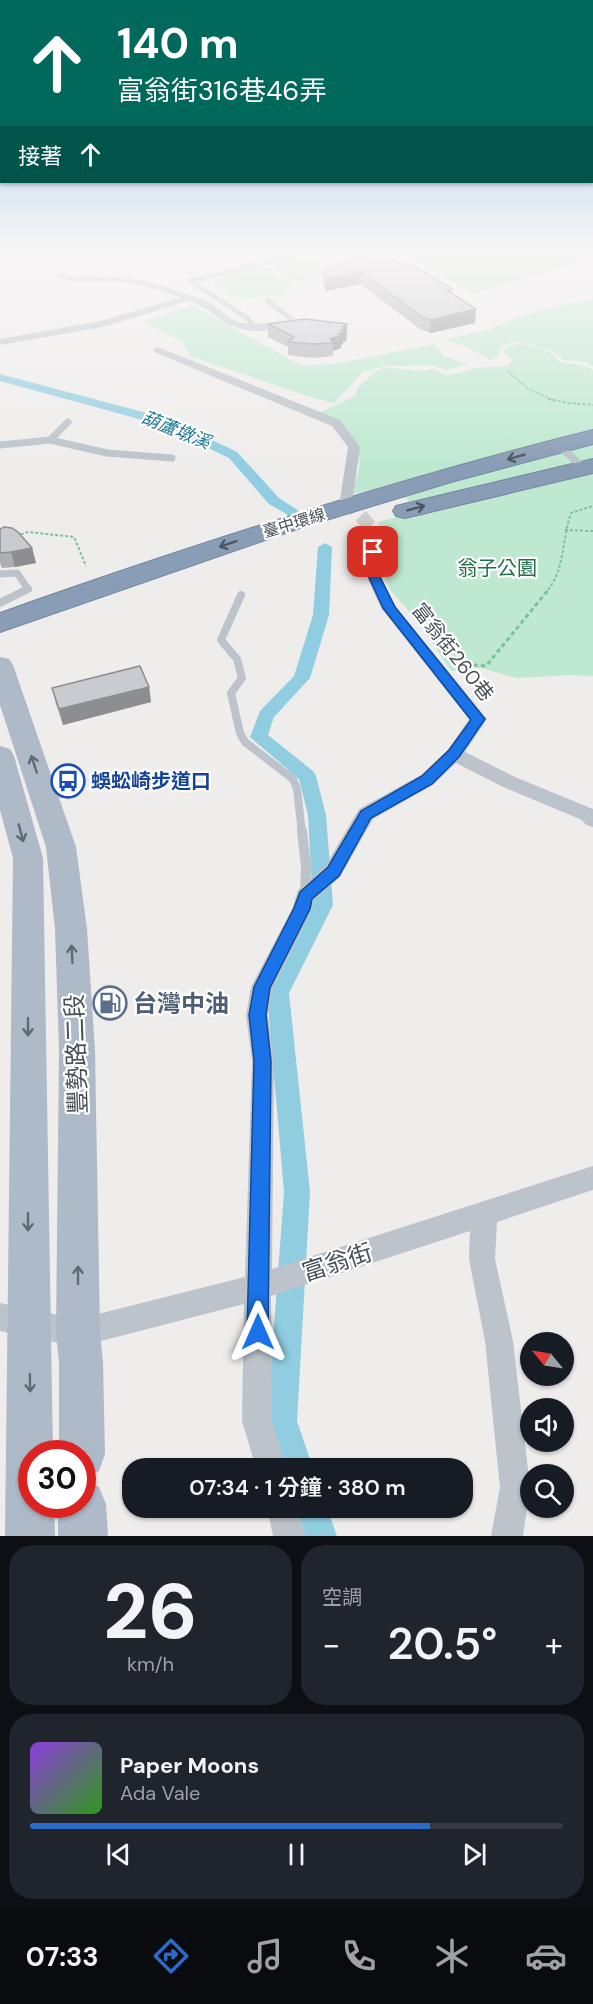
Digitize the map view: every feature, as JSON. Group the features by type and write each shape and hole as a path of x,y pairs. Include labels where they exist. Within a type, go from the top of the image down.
{"highway":[{"name":"臺中環線","path":"0,639 451,475 593,437"},
{"name":"臺中環線","path":"0,622 291,534 589,467"}],"main road":[{"name":"豐勢路二段","path":"0,665 61,847 70,929 77,1050 78,1334 81,1362 82,1440"},
{"path":"0,756 28,858 14,1321 31,1382 30,1536"},
{"path":"82,1518 83,1536"}],"street":[{"path":"0,342 111,322"},
{"path":"230,322 256,328 272,327"},
{"path":"158,350 336,423 354,447 347,500"},
{"name":"富翁街260巷","path":"373,530 372,573 389,608 478,719 454,753"},
{"path":"268,1458 257,1421 268,1283 263,1061 257,1015 262,987 302,909 306,895 333,872 366,814 427,780 454,753 509,782 589,815 593,820"},
{"name":"富翁街","path":"78,1334 268,1283 593,1178"},
{"path":"484,1215 482,1259 499,1341 515,1487 507,1536"},
{"path":"14,1321 78,1334"},
{"path":"284,1518 289,1536"}],"lane":[{"path":"250,322 256,328"},
{"path":"50,440 68,422"},
{"path":"0,445 50,440 107,453 172,458"},
{"path":"559,446 589,467"},
{"path":"0,574 17,573 27,589 0,603"},
{"path":"241,595 221,640 237,659 242,678 231,693 240,733 245,742 293,779 297,789 306,867 306,895"}],"path":[{"path":"508,371 535,393 553,402 593,405"},
{"path":"431,660 486,666 556,580 564,548 565,530 571,513 593,506"},
{"path":"565,530 593,531"},
{"path":"9,538 28,532 74,537 86,566"}],"green space":[{"path":"144,322 222,322 302,366 334,364 435,344 444,356 467,364 447,370 431,365 385,366 363,372 334,403 190,356 183,342"},
{"path":"507,322 593,322 593,366 586,362 564,360 553,351 530,344 513,342 499,347 499,356 491,360 464,346 443,340 487,330"},
{"name":"翁子公園","path":"521,344 547,351 560,362 585,366 593,370 593,676 516,678 482,668 451,671 416,619 390,590 381,564 386,550 386,534 377,522 418,512 395,485 349,495 358,474 359,452 356,443 345,429 318,414 355,396 358,387 376,371 385,367 418,371 434,369 445,375 474,368 508,366 512,360 503,352 508,346"}],"building":[{"path":"328,322 347,324 343,327 346,328 341,330 344,331 338,334 342,335 330,339 333,343 312,344 288,342 294,337 268,324"},
{"path":"4,527 18,532 32,548 0,553 0,529"},
{"path":"140,666 149,687 59,709 52,688"}],"waterway":[{"name":"葫蘆墩溪","path":"0,377 165,422 233,455 274,501 295,513"},
{"path":"295,1458 282,1421 297,1192 278,993 323,905 317,815 307,776 259,737 266,715 302,678 321,615 325,547"},
{"path":"315,1518 321,1536"}],"tunnel":[{"path":"347,500 373,530"}],"place":[{"name":"蜈蚣崎步道口","path":"68,781"},
{"name":"台灣中油","path":"110,1003"}],"route":[{"path":"258,1332 263,1061 257,1015 262,987 302,909 305,896 333,872 366,814 427,780 454,753 478,719 389,608 372,573 373,552"}]}
